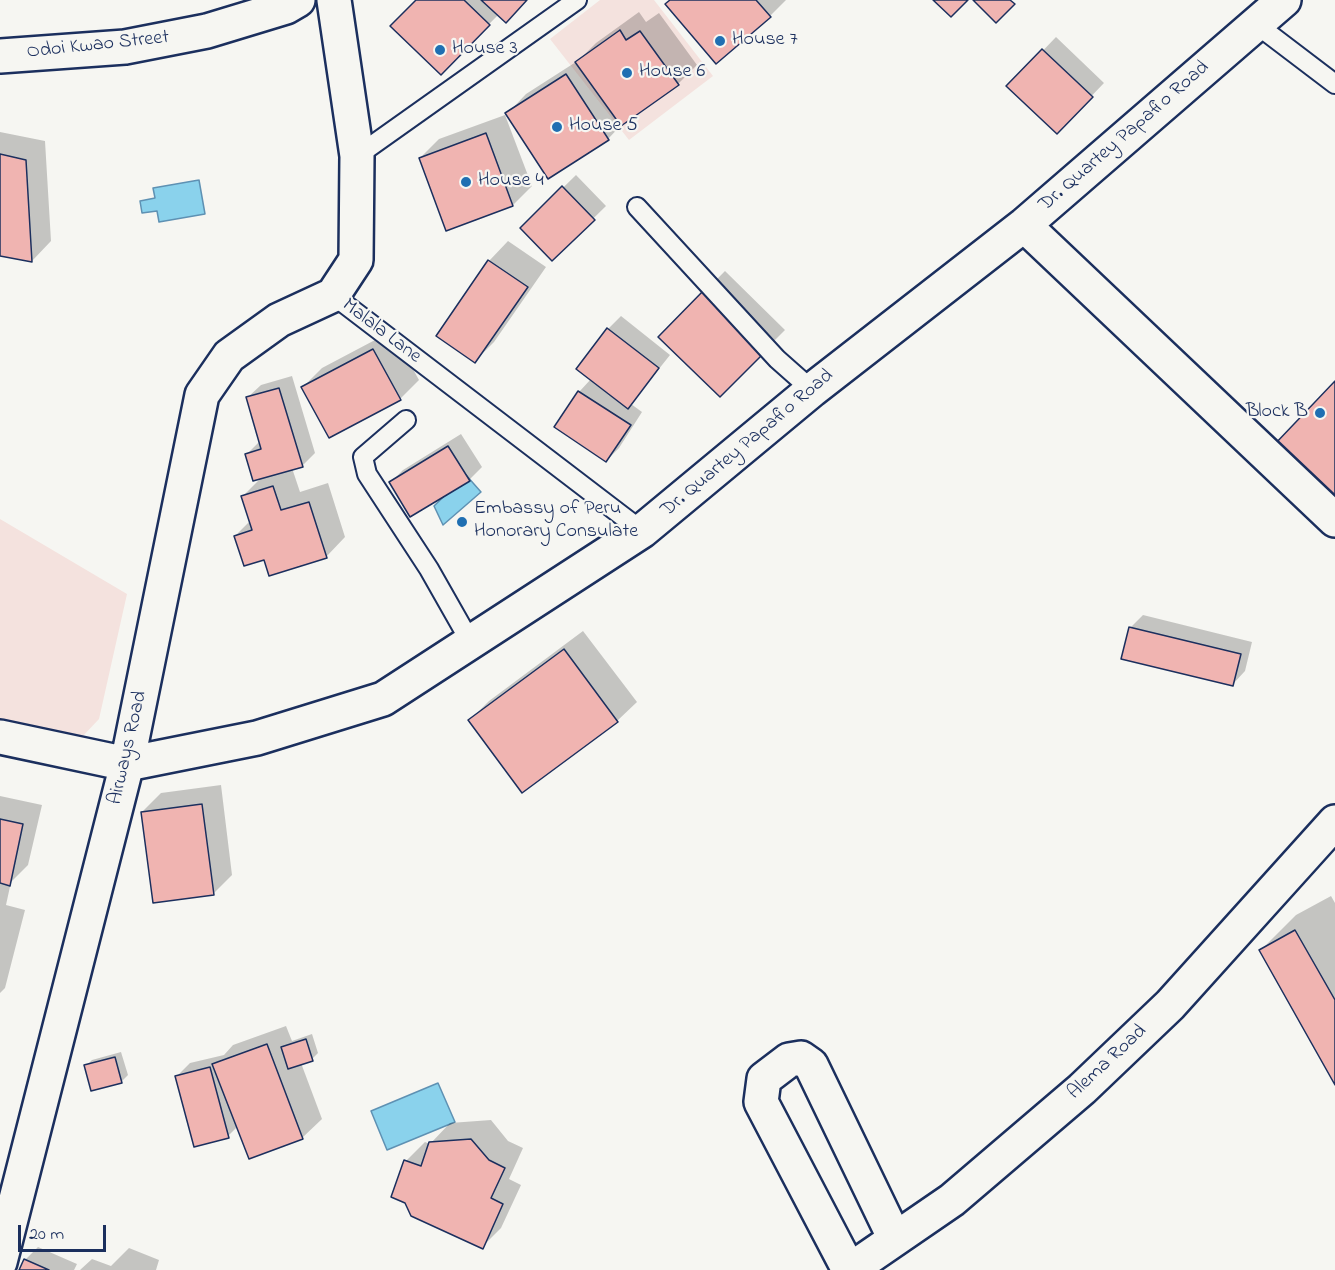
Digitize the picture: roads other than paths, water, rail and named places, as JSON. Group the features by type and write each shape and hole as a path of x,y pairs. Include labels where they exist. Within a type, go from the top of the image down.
{"street":[{"name":"Odoi Kwao Street","path":"0,56 125,47 207,31 286,7 298,0"},
{"name":"Malala Lane","path":"333,295 356,260 357,156 334,0"},
{"name":"Dr. Quartey Papafio Road","path":"0,737 127,764 257,738 383,699 642,531 812,390 1024,225 1284,0"},
{"path":"1024,225 1335,520"},
{"name":"Airways Road","path":"0,1262 127,764 202,395 229,356 279,320 333,295"},
{"name":"Alema Road","path":"850,1270 952,1200 1082,1089 1170,1005 1335,822"},
{"path":"850,1270 761,1102 764,1079 789,1060 801,1058 811,1065 895,1239"}],"lane":[{"path":"357,156 577,0"},
{"path":"1256,24 1335,84"},
{"path":"637,207 777,359 812,390"},
{"name":"Malala Lane","path":"333,295 642,531"},
{"path":"406,420 363,457 367,474 429,569 471,643"}],"water":[{"path":"199,180 205,214 159,222 157,211 142,213 140,201 155,198 153,188"},
{"path":"466,475 481,492 443,525 434,506"},
{"path":"438,1083 455,1122 387,1150 371,1111"}],"place":[{"name":"House 7","path":"720,41"},
{"name":"House 3","path":"440,50"},
{"name":"House 6","path":"627,73"},
{"name":"House 5","path":"557,127"},
{"name":"House 4","path":"466,182"},
{"name":"Block B","path":"1320,413"},
{"name":"Embassy of Peru Honorary Consulate","path":"462,522"}]}
